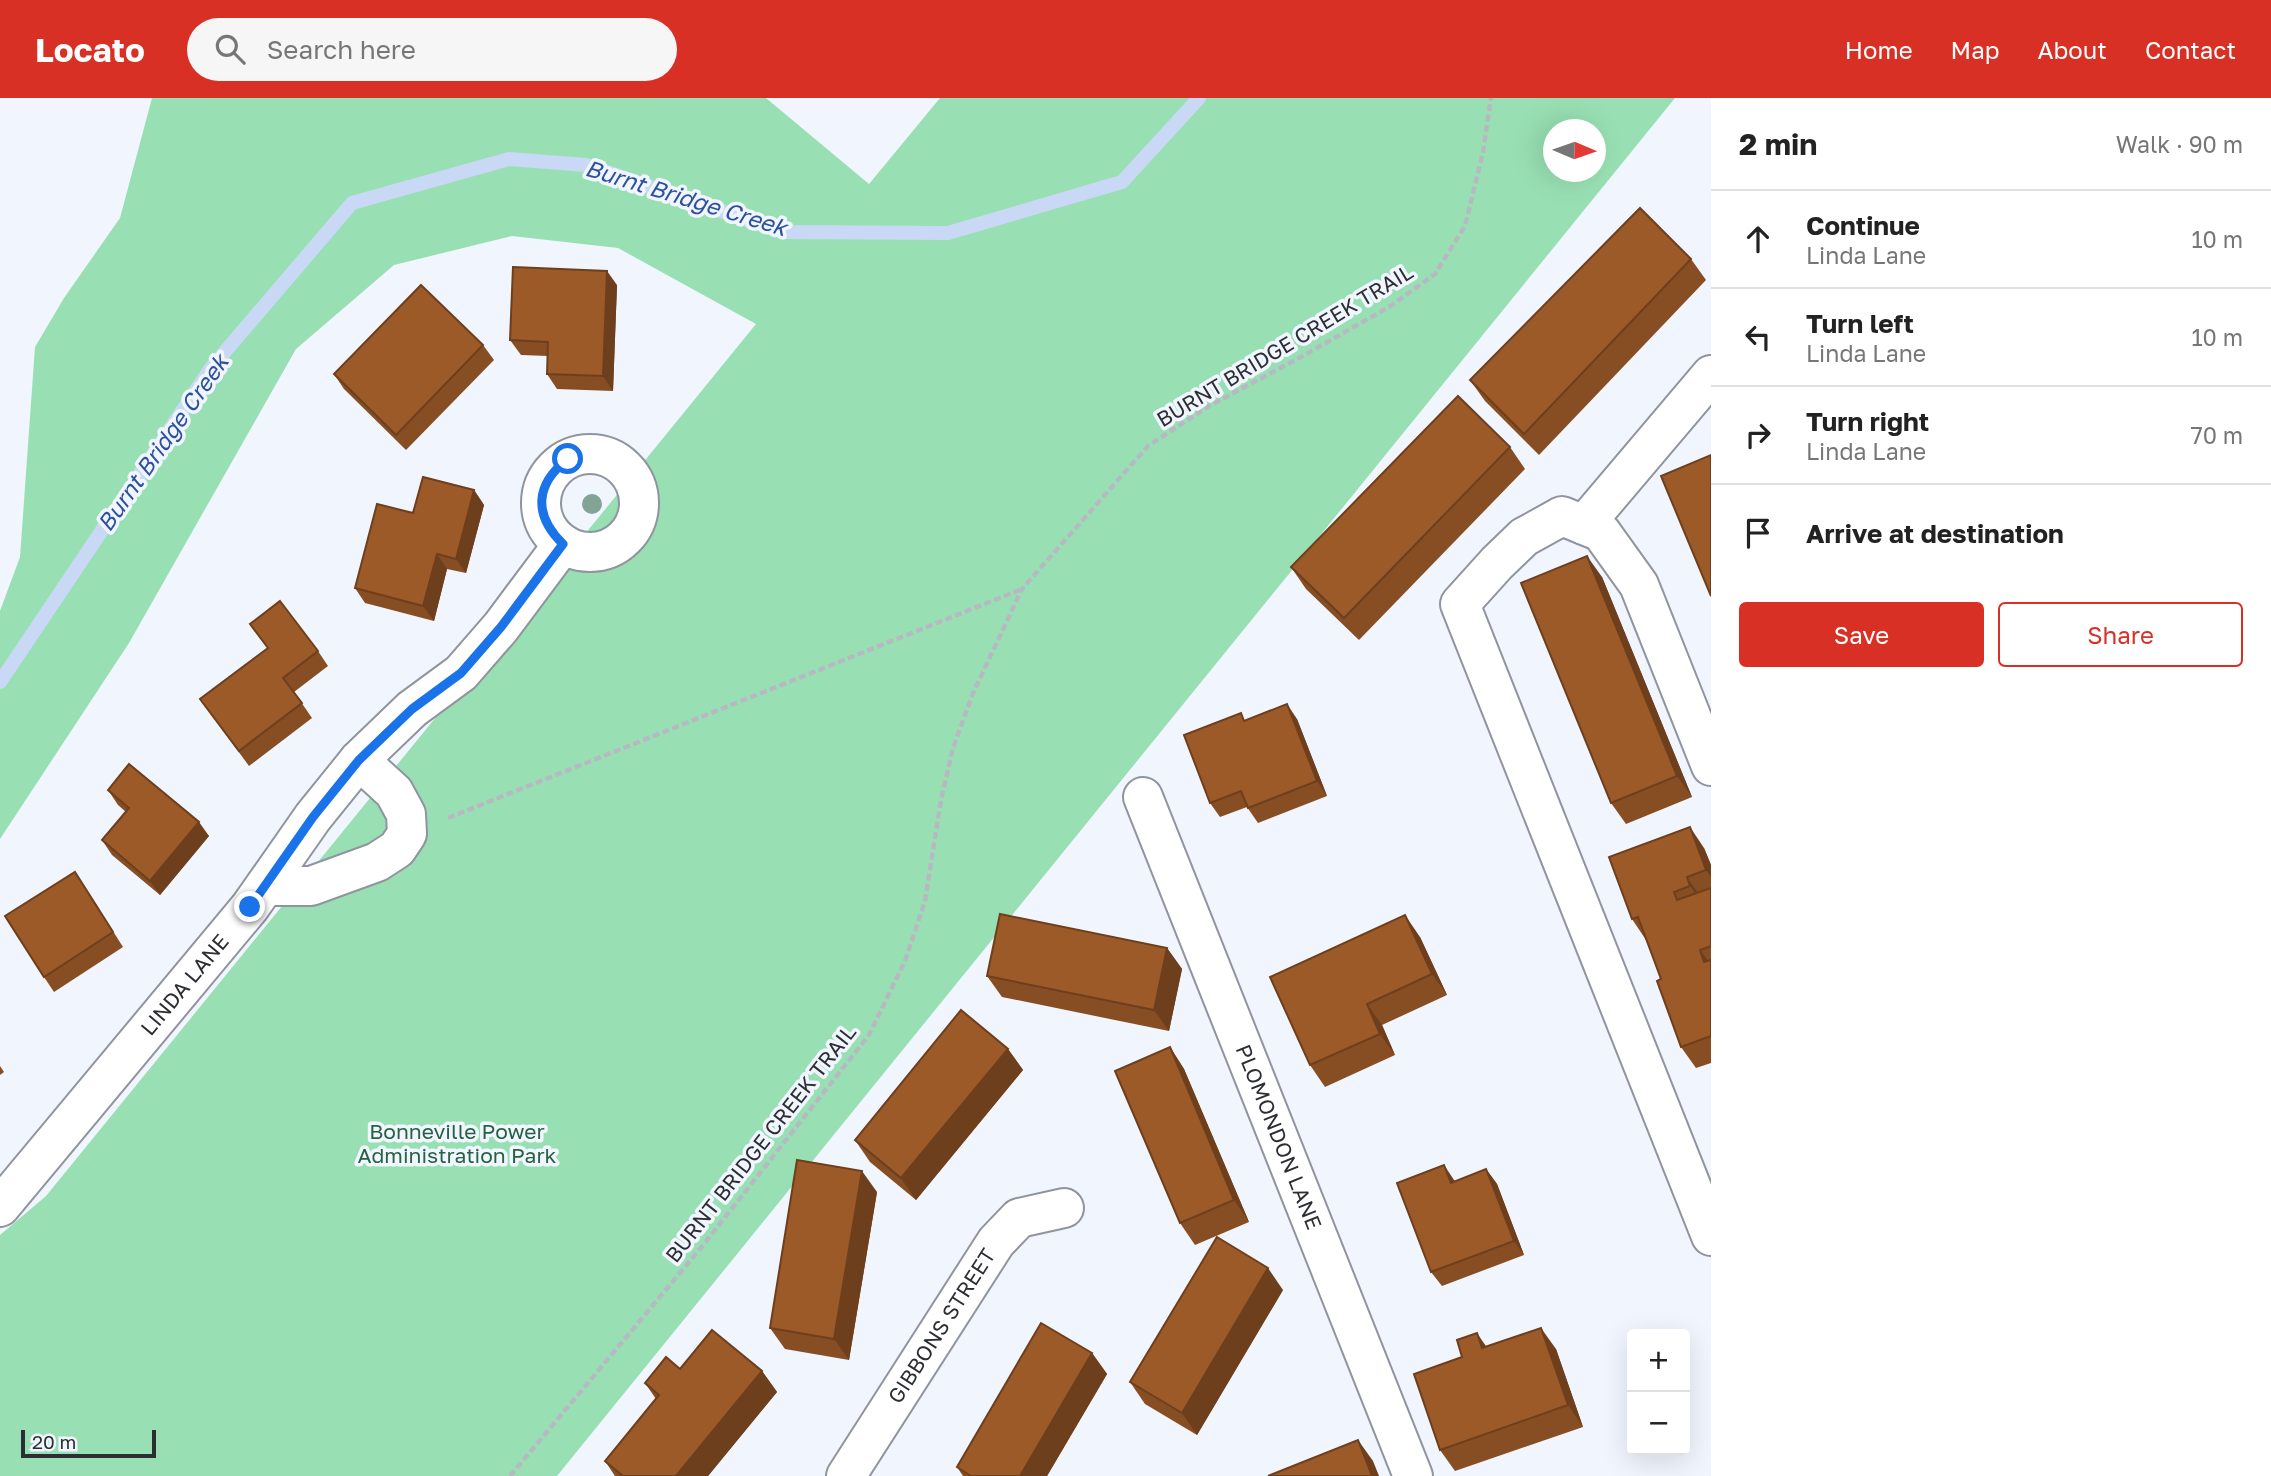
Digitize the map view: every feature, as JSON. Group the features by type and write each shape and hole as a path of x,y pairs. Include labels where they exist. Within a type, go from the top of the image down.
{"street":[{"path":"1584,525 1711,375"},
{"path":"1711,766 1639,585 1601,531 1562,516 1524,537 1460,604 1711,1236"},
{"name":"LINDA LANE","path":"0,1207 250,907 313,817 359,760 412,709 461,673 501,627 563,544"},
{"path":"265,886 311,886 377,862 397,849 407,834 406,814 394,792 359,760"},
{"name":"PLOMONDON LANE","path":"1143,797 1413,1476"},
{"name":"GIBBONS STREET","path":"846,1476 996,1242 1019,1218 1064,1208"}],"path":[{"name":"BURNT BRIDGE CREEK TRAIL","path":"510,1476 699,1249 869,1035 905,961 925,901 941,800 953,748 973,693 1022,589 1148,446 1209,406 1389,307 1435,274 1465,226 1483,152 1491,98"},
{"path":"407,834 1022,589"}],"green space":[{"name":"Bonneville Power Administration Park","path":"152,98 766,98 869,184 940,98 1675,98 557,1476 0,1476 0,1235 46,1196 756,324 618,248 512,236 394,265 296,349 129,643 0,839 0,611 20,557 35,347 64,298 120,218"}],"building":[{"path":"1640,208 1691,259 1524,434 1470,380"},
{"path":"513,267 607,271 603,376 547,374 548,342 510,340"},
{"path":"421,285 483,345 396,435 334,374"},
{"path":"1458,396 1510,447 1344,618 1291,567"},
{"path":"1711,455 1711,596 1661,476"},
{"path":"423,477 474,490 456,559 437,554 423,606 355,588 377,504 413,513"},
{"path":"1587,556 1677,776 1611,803 1521,583"},
{"path":"280,601 318,651 283,678 302,703 239,751 200,699 268,648 250,624"},
{"path":"1287,704 1317,781 1248,808 1241,791 1210,803 1184,735 1241,713 1244,721"},
{"path":"129,764 199,822 150,881 102,840 129,808 108,790"},
{"path":"1690,827 1706,870 1687,877 1690,886 1674,892 1677,900 1711,888 1711,946 1700,950 1704,962 1711,960 1711,1036 1681,1047 1657,981 1661,979 1638,917 1632,919 1609,857"},
{"path":"75,872 113,932 44,977 5,916"},
{"path":"1000,914 1167,948 1154,1010 987,976"},
{"path":"1405,915 1432,974 1367,1004 1380,1034 1310,1065 1270,977"},
{"path":"961,1010 1008,1049 901,1178 855,1140"},
{"path":"1170,1047 1234,1200 1180,1223 1115,1071"},
{"path":"797,1160 862,1171 834,1339 770,1328"},
{"path":"1444,1165 1451,1183 1486,1169 1514,1241 1431,1272 1397,1183"},
{"path":"1217,1237 1268,1268 1182,1413 1130,1382"},
{"path":"1041,1323 1092,1353 1020,1476 971,1476 957,1467"},
{"path":"1541,1328 1568,1405 1440,1450 1414,1374 1462,1357 1457,1340 1477,1333 1482,1348"},
{"path":"712,1330 762,1371 676,1476 623,1476 605,1461 659,1395 645,1383 666,1357 680,1369"},
{"path":"1358,1440 1372,1476 1268,1476"}],"waterway":[{"name":"Burnt Bridge Creek","path":"0,682 211,368 352,203 509,159 586,165 783,232 948,233 1122,182 1199,98"}],"route":[{"path":"250,907 313,817 359,760 412,709 461,673 501,627 563,544 551,532 543,517 542,500 546,483 555,469 568,459"}]}
